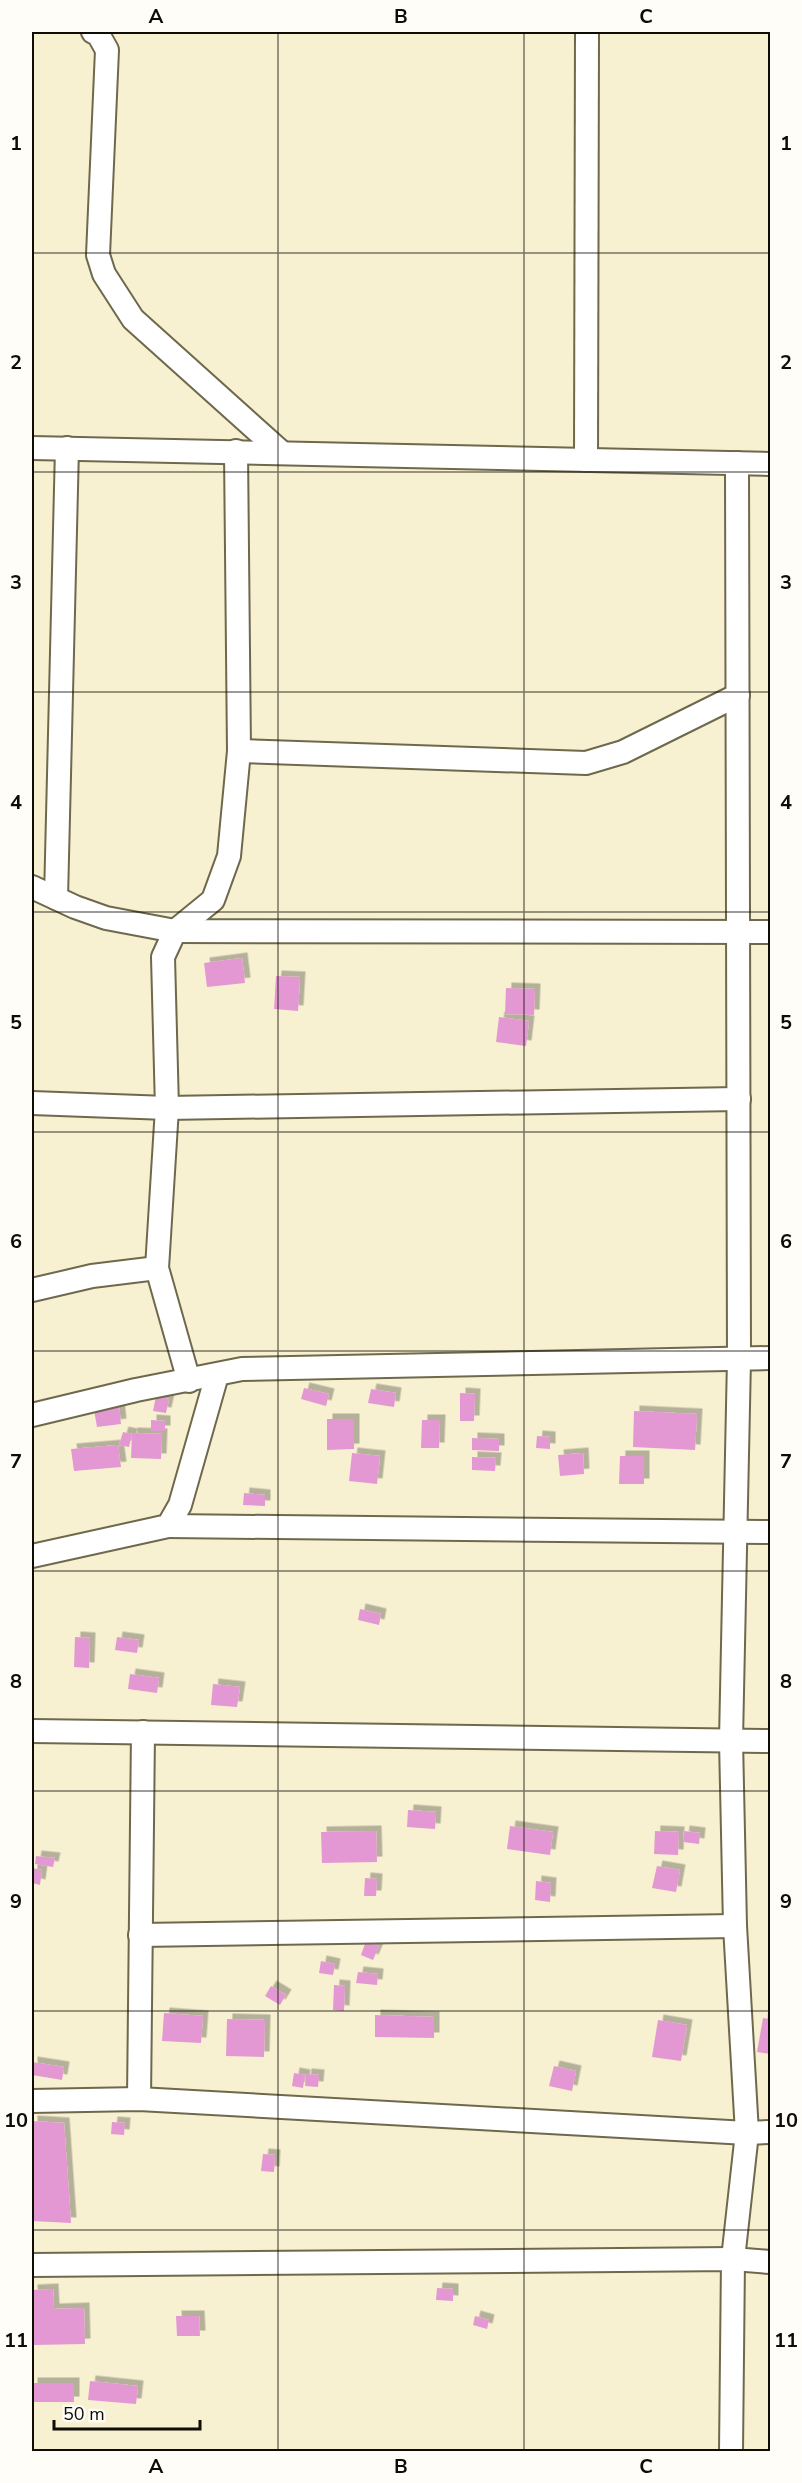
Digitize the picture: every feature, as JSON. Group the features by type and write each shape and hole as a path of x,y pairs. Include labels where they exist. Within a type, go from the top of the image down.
{"street":[{"path":"93,32 98,34 107,50 98,255 104,274 133,319 281,452"},
{"path":"586,460 587,32"},
{"path":"32,447 771,464"},
{"path":"56,898 68,448"},
{"path":"189,1381 157,1268 167,1108 163,957 175,931 213,900 229,856 238,751 236,451"},
{"path":"731,2451 733,2259 747,2133 735,1926 731,1740 739,1359 737,464"},
{"path":"238,751 586,763 623,752 738,695"},
{"path":"32,887 106,918 175,931 771,932"},
{"path":"32,1102 167,1108 739,1099"},
{"path":"32,1290 92,1276 157,1268"},
{"path":"32,1415 136,1390 242,1370 771,1358"},
{"path":"168,1526 180,1505 217,1375"},
{"path":"32,1557 168,1526 771,1532"},
{"path":"32,1731 771,1741"},
{"path":"139,2099 143,1732"},
{"path":"140,1935 735,1926"},
{"path":"32,2101 139,2099 747,2133 771,2132"},
{"path":"32,2265 733,2259 771,2262"}],"building":[{"path":"242,958 245,983 207,987 204,963"},
{"path":"276,976 300,977 298,1011 274,1009"},
{"path":"506,988 535,989 534,1015 505,1014"},
{"path":"499,1017 529,1021 526,1046 496,1042"},
{"path":"304,1388 329,1394 326,1406 301,1399"},
{"path":"371,1389 396,1393 394,1407 368,1403"},
{"path":"460,1393 475,1394 474,1421 460,1421"},
{"path":"156,1396 169,1399 166,1413 153,1411"},
{"path":"119,1406 121,1424 97,1427 94,1410"},
{"path":"634,1411 697,1414 695,1450 633,1447"},
{"path":"327,1419 354,1419 354,1449 327,1450"},
{"path":"151,1420 165,1421 165,1431 151,1431"},
{"path":"422,1420 440,1420 439,1448 421,1448"},
{"path":"123,1432 132,1434 129,1447 119,1445"},
{"path":"132,1433 162,1434 161,1459 131,1458"},
{"path":"537,1436 550,1437 550,1449 536,1448"},
{"path":"472,1438 499,1439 499,1451 472,1450"},
{"path":"118,1445 121,1467 74,1471 71,1449"},
{"path":"352,1453 380,1456 377,1484 349,1481"},
{"path":"583,1453 584,1474 560,1476 558,1455"},
{"path":"620,1456 644,1456 644,1484 619,1484"},
{"path":"472,1457 496,1458 495,1471 472,1470"},
{"path":"244,1493 265,1495 265,1506 243,1505"},
{"path":"360,1609 381,1614 379,1625 358,1620"},
{"path":"75,1637 90,1638 89,1668 74,1667"},
{"path":"117,1637 139,1640 137,1653 115,1650"},
{"path":"130,1674 159,1678 157,1693 128,1689"},
{"path":"213,1684 240,1687 237,1707 211,1705"},
{"path":"408,1810 436,1812 435,1829 407,1827"},
{"path":"510,1826 553,1832 550,1855 507,1849"},
{"path":"376,1831 377,1862 322,1863 321,1832"},
{"path":"655,1831 679,1832 678,1855 654,1854"},
{"path":"684,1831 700,1833 699,1844 683,1842"},
{"path":"36,1856 55,1858 53,1867 35,1864"},
{"path":"657,1866 680,1870 676,1892 652,1888"},
{"path":"32,1868 42,1870 40,1885 32,1883"},
{"path":"365,1878 377,1879 376,1896 364,1896"},
{"path":"536,1881 551,1883 550,1902 535,1900"},
{"path":"366,1941 379,1946 373,1960 361,1955"},
{"path":"321,1961 335,1964 333,1975 319,1973"},
{"path":"358,1972 378,1974 377,1985 356,1983"},
{"path":"334,1985 345,1986 344,2011 333,2010"},
{"path":"271,1986 286,1995 280,2005 265,1996"},
{"path":"164,2013 203,2016 201,2043 162,2041"},
{"path":"375,2015 434,2017 434,2038 375,2037"},
{"path":"763,2018 770,2019 770,2054 757,2052"},
{"path":"227,2019 265,2020 264,2057 226,2056"},
{"path":"658,2020 687,2025 681,2061 652,2057"},
{"path":"32,2062 64,2067 62,2080 32,2075"},
{"path":"554,2066 576,2071 572,2091 549,2086"},
{"path":"294,2073 305,2075 303,2088 292,2086"},
{"path":"306,2074 319,2075 318,2087 305,2086"},
{"path":"32,2121 64,2123 71,2223 32,2221"},
{"path":"112,2122 125,2123 124,2135 111,2134"},
{"path":"263,2154 275,2155 274,2172 261,2171"},
{"path":"437,2288 453,2289 453,2301 436,2300"},
{"path":"53,2289 54,2309 84,2308 85,2344 34,2345 32,2290"},
{"path":"176,2316 199,2316 200,2336 177,2336"},
{"path":"475,2316 489,2320 487,2329 473,2325"},
{"path":"90,2381 138,2386 136,2404 88,2400"},
{"path":"32,2383 74,2383 74,2402 32,2402"}]}
